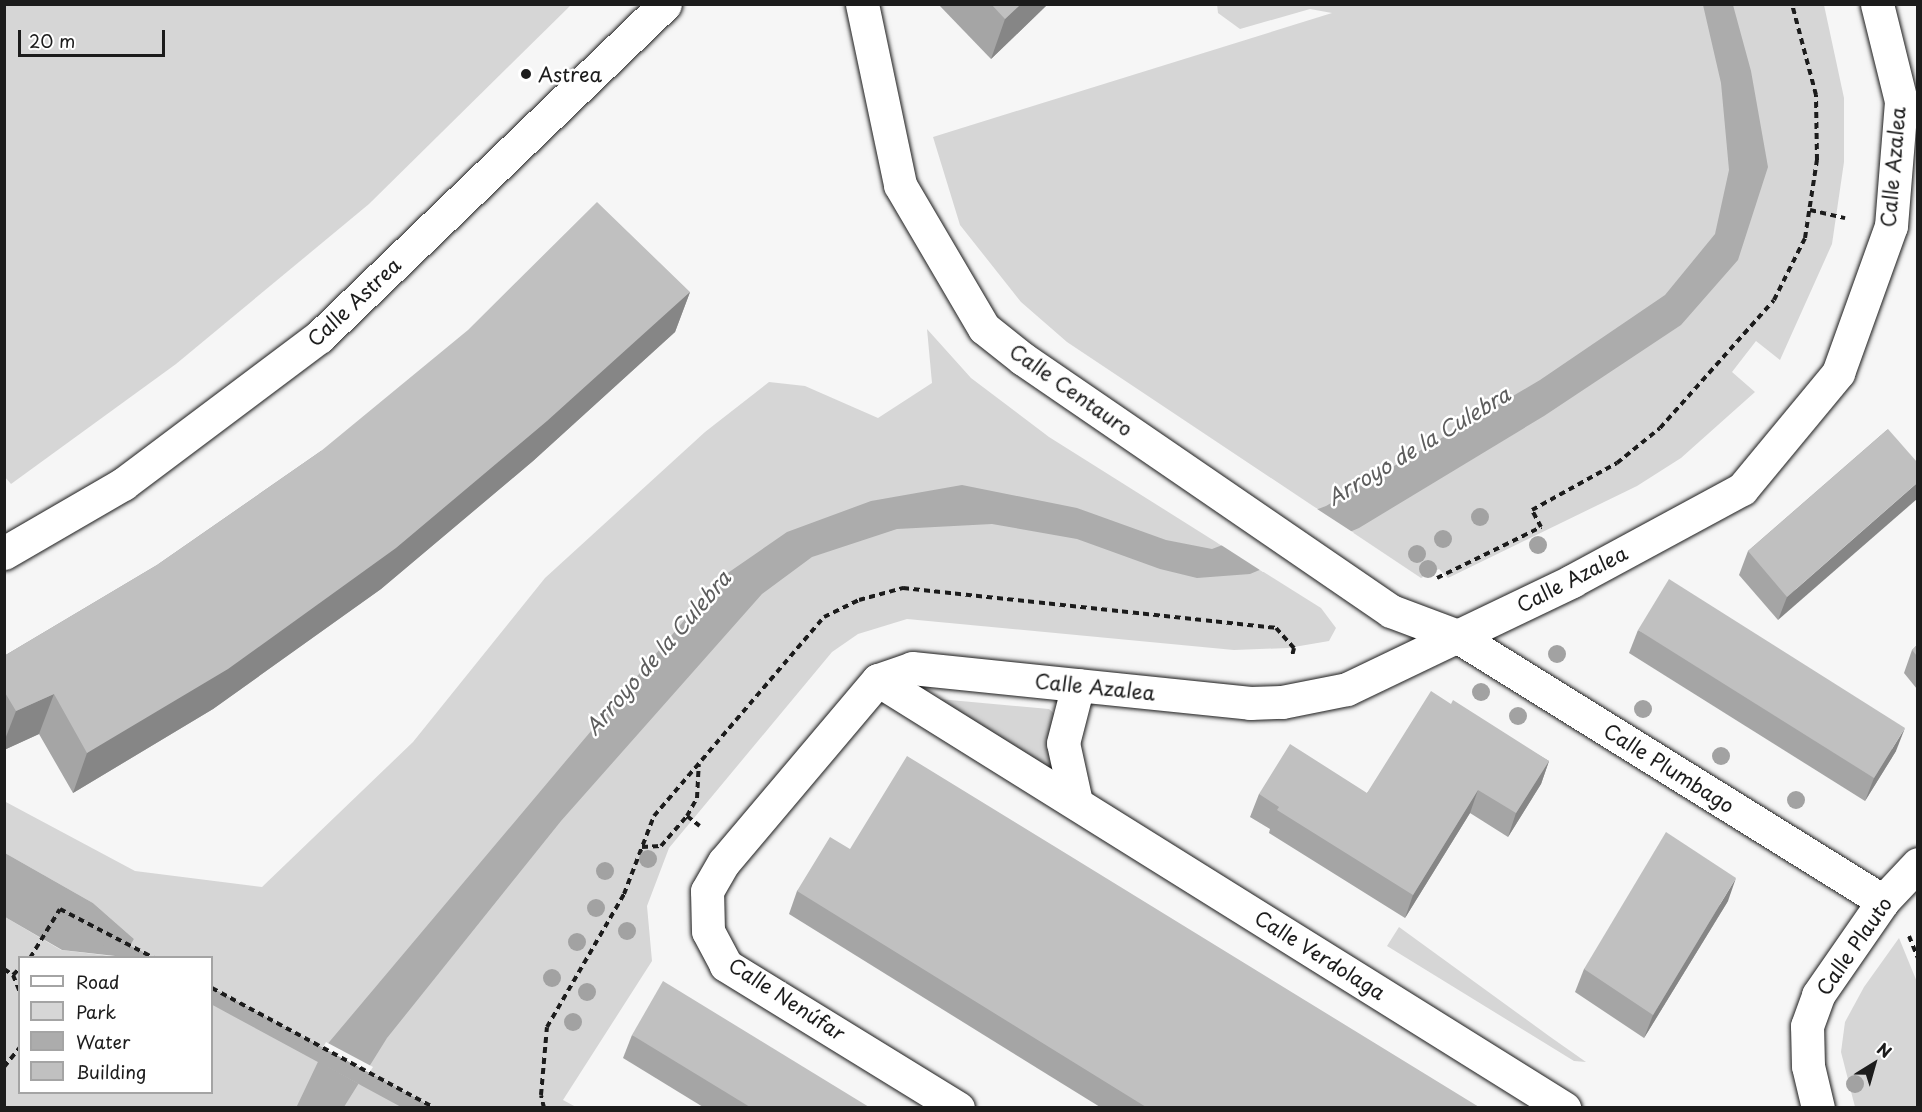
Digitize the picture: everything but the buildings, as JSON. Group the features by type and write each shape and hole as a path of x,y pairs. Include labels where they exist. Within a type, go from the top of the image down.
{"street":[{"name":"Calle Astrea","path":"4,553 123,484 319,337 665,4"},
{"name":"Calle Centauro","path":"862,4 900,184 984,328 1023,359 1379,603 1455,635"},
{"name":"Calle Azalea","path":"878,680 912,668 1250,703 1282,702 1347,689 1455,635 1572,581 1742,489 1838,373 1891,226 1901,101 1877,4"},
{"name":"Calle Plumbago","path":"1455,635 1883,901"},
{"name":"Calle Verdolaga","path":"878,680 1564,1107"},
{"name":"Calle Nenúfar","path":"878,680 724,862 707,891 708,931 726,964 958,1107"},
{"path":"1076,802 1063,743 1078,685"},
{"name":"Calle Plauto","path":"1818,1107 1808,1065 1807,1026 1818,995 1883,901 1917,864"}],"path":[{"path":"1437,578 1541,527 1532,510 1617,463 1660,428 1774,300 1806,238 1817,160 1816,95 1792,4"},
{"path":"1810,210 1845,218"},
{"path":"642,847 661,846 687,816 697,798 699,763"},
{"path":"687,816 700,827"},
{"path":"31,956 60,909 152,956"},
{"path":"4,969 13,975 18,987"},
{"path":"13,975 18,970"},
{"path":"213,989 435,1107"},
{"path":"544,1107 546,1038 554,1010"},
{"path":"4,1067 18,1050"}],"green space":[{"path":"1217,4 1824,5 1844,98 1844,162 1832,244 1780,360 1756,341 1732,372 1755,392 1681,458 1637,486 1448,578 1439,569 1421,578 1067,342 1021,302 960,225 933,137 1332,13 1310,9 1240,29 1218,13"},
{"path":"4,5 571,5 369,204 176,364 11,484 4,476"},
{"path":"927,329 971,378 1049,437 1321,608 1336,628 1329,641 1288,648 1234,650 907,619 858,634 832,652 669,848 647,906 652,961 563,1100 576,1107 5,1107 5,917 61,950 111,956 18,956 18,1094 213,1094 213,956 125,956 134,939 93,903 5,853 4,801 135,871 262,887 413,742 545,578 705,432 769,382 805,386 878,418 932,383"},
{"path":"939,699 1049,709 1056,715 1053,772"},
{"path":"1399,927 1586,1062 1574,1061 1387,946"},
{"path":"1899,938 1917,982 1917,1107 1855,1107 1841,1052 1845,1022 1864,987"}],"water":[{"path":"1703,5 1733,5 1751,71 1768,167 1738,260 1681,325 1544,416 1359,528 1250,574 1197,578 1160,569 1077,539 992,524 897,529 812,557 762,594 561,821 387,1038 344,1107 296,1108 325,1047 719,579 787,532 871,501 962,485 1077,508 1166,540 1212,549 1326,506 1540,380 1665,295 1715,234 1729,170 1721,83"},
{"path":"5,853 93,903 134,939 125,956 62,950 5,917"}],"pier":[{"path":"1314,507 1354,533 1263,572 1218,543"},
{"path":"326,1042 373,1067 361,1085 316,1060"}],"waterway":[{"path":"110,944 135,956"},
{"path":"213,997 419,1108"}],"place":[{"name":"Astrea","path":"526,74"}],"water label":[{"name":"Arroyo de la Culebra","path":"1418,445"},
{"name":"Arroyo de la Culebra","path":"657,652"}]}
